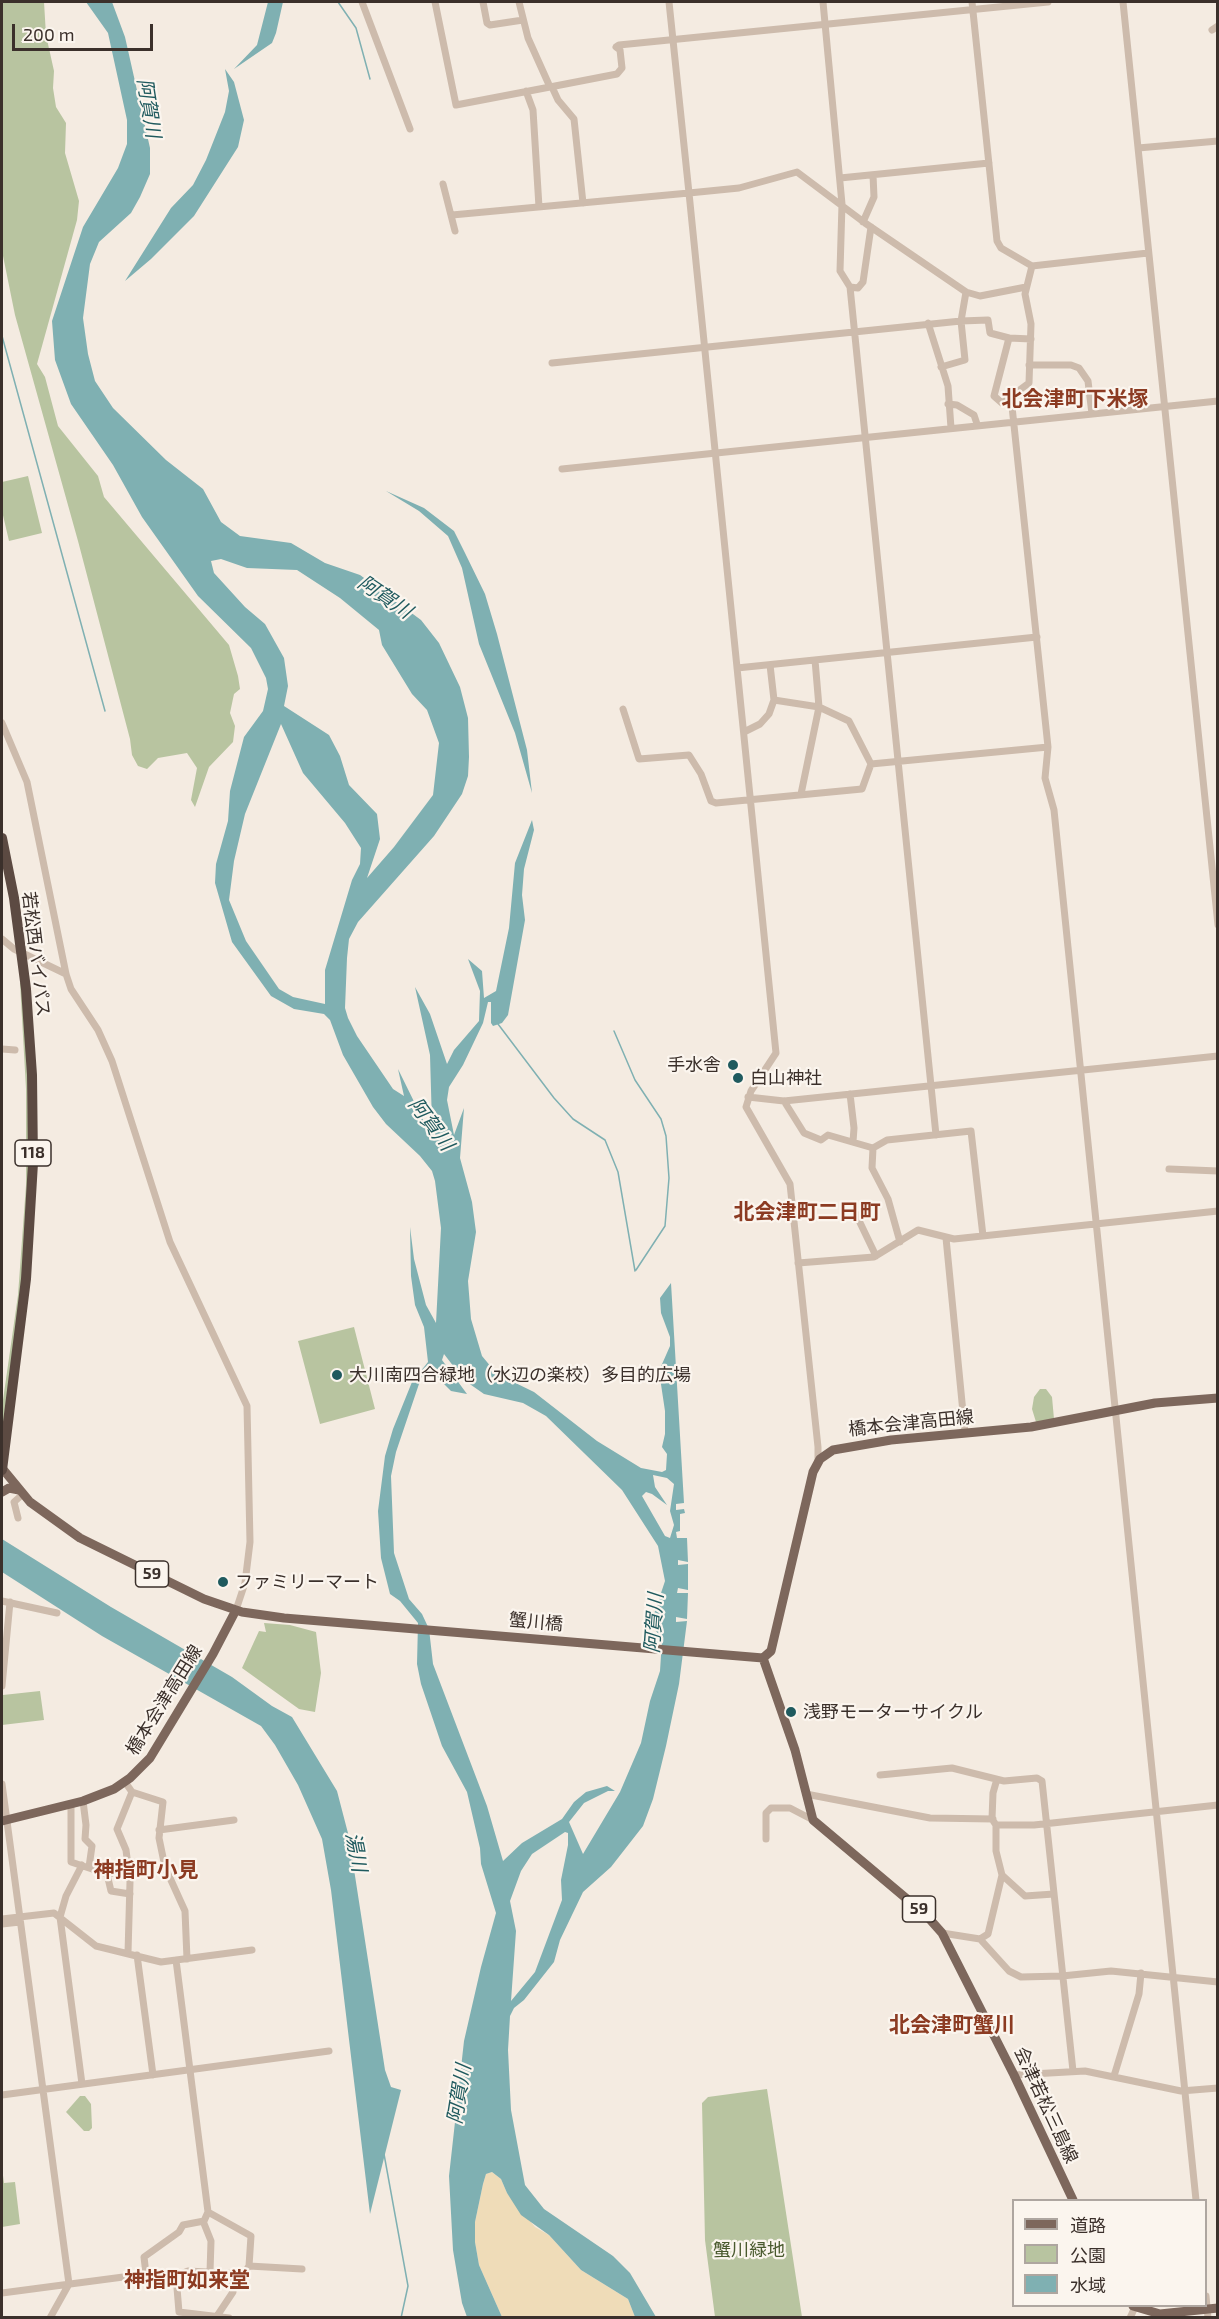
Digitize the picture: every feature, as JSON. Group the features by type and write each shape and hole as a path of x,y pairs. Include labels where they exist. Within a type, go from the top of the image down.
{"highway":[{"name":"若松西バイパス","path":"2,838 18,950 32,1075 32,1199 25,1289 2,1469"},
{"name":"若松西バイパス","path":"2,872 18,950 24,1058 26,1161 21,1259 2,1409"}],"main road":[{"name":"橋本会津高田線","path":"818,1464 833,1450 852,1445 1031,1427 1155,1403 1218,1398"},
{"path":"813,1820 799,1760 763,1658 771,1651 809,1489 818,1464"},
{"name":"59","path":"2,1469 21,1492 46,1515 92,1545 204,1599 236,1610"},
{"path":"2,1492 9,1488 21,1492"},
{"name":"蟹川橋","path":"236,1610 330,1621 763,1658"},
{"name":"橋本会津高田線","path":"4,1821 83,1801 125,1782 150,1758 213,1654 236,1610"},
{"name":"会津若松三島線","path":"813,1820 926,1915 942,1933 1014,2075 1073,2199"},
{"path":"1137,2307 1160,2314 1207,2313 1218,2308"}],"street":[{"path":"362,2 410,129"},
{"path":"435,2 456,105 617,74 622,68 620,50 616,47 619,45 973,5 1048,2"},
{"path":"483,2 487,23 523,20"},
{"path":"519,2 528,38 551,87 558,100 574,119 582,203"},
{"path":"669,2 776,1053 748,1097 747,1111 788,1176 818,1464"},
{"path":"823,2 842,204 840,271 850,287 936,1134"},
{"path":"1123,2 1218,926"},
{"path":"973,5 998,244 1032,266 1148,254"},
{"path":"526,91 533,110 539,207"},
{"path":"1138,148 1218,141"},
{"path":"840,178 989,163"},
{"path":"452,215 739,188 797,172 863,222 966,292 985,295 1026,288"},
{"path":"863,222 874,196 873,175"},
{"path":"443,184 455,231"},
{"path":"850,287 862,286 871,227"},
{"path":"1009,338 994,396 1002,403 1028,386 1031,339 1025,302 1032,266"},
{"path":"941,367 964,360 961,321 966,292"},
{"path":"552,363 961,321 988,320 990,333 1009,338 1031,339"},
{"path":"928,323 948,386 951,428"},
{"path":"1029,365 1071,365 1078,368 1088,381 1092,414"},
{"path":"1011,397 1048,747 1045,778 1054,810 1196,2199"},
{"path":"562,469 977,424 1218,401"},
{"path":"948,405 957,405 974,415 977,424"},
{"path":"737,668 1037,637"},
{"path":"801,794 819,707 815,660"},
{"path":"744,732 760,724 769,714 774,700 770,665"},
{"path":"623,710 639,759 687,754 701,774 712,802 862,789 871,764 849,721 819,707 774,700"},
{"path":"2,723 27,782 71,989 109,1053 170,1242 247,1406 250,1542 245,1583 236,1610"},
{"path":"871,764 1048,747"},
{"path":"1209,838 1218,837"},
{"path":"2,939 18,950 66,974"},
{"path":"2,1049 15,1050"},
{"path":"748,1097 784,1101 1218,1056"},
{"path":"850,1094 854,1128 853,1142"},
{"path":"784,1101 804,1133 821,1140 828,1135 873,1148"},
{"path":"900,1242 888,1199 872,1167 873,1148 883,1140 971,1131 983,1236"},
{"path":"1168,1169 1218,1171"},
{"path":"853,1208 876,1256"},
{"path":"798,1263 876,1256 918,1230 946,1238 983,1236 1218,1211"},
{"path":"946,1238 965,1433"},
{"path":"18,1518 14,1502 21,1492"},
{"path":"2,1686 6,1602 57,1613"},
{"path":"880,1775 952,1768 1004,1781 1037,1778 1042,1781 1072,2071"},
{"path":"942,1933 980,1939 988,1934 1002,1875 996,1851 992,1806 996,1779"},
{"path":"125,1782 132,1792 163,1802 159,1830 165,1867 185,1911 187,1959"},
{"path":"2,1784 4,1821 20,1919 69,2284 50,2318"},
{"path":"128,1953 129,1870 126,1851 117,1829 132,1792"},
{"path":"806,1794 930,1818 995,1822 1046,1823 1218,1804"},
{"path":"82,2084 60,1917 66,1896 85,1866 93,1846 85,1839 83,1801"},
{"path":"71,1804 69,1860 107,1874 129,1870"},
{"path":"766,1839 766,1813 771,1808 790,1808 813,1820"},
{"path":"159,1830 234,1820"},
{"path":"107,1874 111,1891 130,1894"},
{"path":"1002,1875 1025,1896 1054,1894"},
{"path":"2,1924 54,1913 96,1946 161,1962 252,1950"},
{"path":"2,1919 20,1919"},
{"path":"980,1939 999,1962 1016,1975 1062,1976 1112,1971 1218,1982"},
{"path":"137,1955 153,2075"},
{"path":"176,1960 208,2212 203,2222 211,2241 210,2272"},
{"path":"1114,2076 1139,1994 1141,1973"},
{"path":"2,2095 329,2051"},
{"path":"1014,2075 1072,2071 1114,2076 1146,2085 1185,2091 1218,2088"},
{"path":"2,2293 146,2274 176,2276 187,2271 233,2276 246,2274 249,2266 251,2236 208,2212"},
{"path":"146,2274 144,2258 179,2232 183,2225 203,2222"},
{"path":"249,2266 302,2269"},
{"path":"176,2276 179,2312 229,2318"},
{"path":"217,2316 233,2292 233,2276"}],"green space":[{"path":"2,2 44,2 46,35 54,71 53,88 56,107 66,123 65,153 79,201 77,220 37,364 45,377 58,426 98,476 104,497 229,645 238,676 240,689 234,694 230,713 235,726 233,742 209,767 195,807 191,800 197,768 187,753 158,758 147,769 138,766 132,755 130,739 78,541 15,315 2,251"},
{"path":"28,476 42,533 9,541 2,511 2,482"},
{"path":"20,983 25,983 30,1217 2,1442 2,1407 18,1295 26,1185 26,1089"},
{"name":"大川南四合緑地（水辺の楽校）多目的広場","path":"354,1327 375,1409 320,1424 298,1341"},
{"path":"1040,1389 1046,1389 1052,1397 1054,1419 1036,1422 1032,1409 1034,1397"},
{"path":"264,1623 290,1625 316,1632 321,1673 315,1712 299,1709 242,1668 259,1631 266,1632"},
{"path":"40,1691 44,1720 2,1725 3,1695"},
{"name":"蟹川緑地","path":"767,2089 802,2317 715,2317 705,2240 702,2103 708,2097"},
{"path":"80,2096 85,2096 91,2104 92,2128 89,2131 84,2131 66,2112"},
{"path":"2,2168 4,2183 15,2182 20,2224 2,2227"}],"sand":[{"path":"492,2172 501,2179 507,2193 535,2227 549,2235 581,2270 628,2299 635,2317 502,2317 479,2265 475,2242 475,2222 483,2184 486,2174"}],"water":[{"name":"阿賀川","path":"86,2 112,2 125,37 150,148 150,174 131,213 99,242 90,264 83,318 88,354 95,381 113,408 166,460 203,489 221,522 240,536 291,543 325,563 360,575 421,620 439,643 460,687 468,718 469,757 468,776 462,794 434,836 358,922 349,939 347,958 345,1008 348,1018 357,1036 393,1089 404,1096 398,1069 428,1130 436,1137 432,1124 430,1055 415,987 430,1014 447,1064 454,1050 479,1021 480,991 468,959 482,971 484,998 496,991 509,928 515,863 532,820 534,830 524,869 522,895 525,920 508,1015 502,1023 493,1026 491,1002 488,1002 483,1023 463,1065 449,1087 447,1100 454,1135 464,1108 460,1158 472,1202 476,1232 468,1281 471,1319 482,1356 497,1374 534,1392 597,1441 641,1468 662,1472 666,1470 667,1454 662,1447 665,1434 665,1411 659,1371 670,1346 670,1337 661,1313 660,1298 671,1283 684,1503 676,1504 676,1510 684,1509 685,1513 680,1514 680,1531 676,1532 677,1538 687,1538 688,1562 678,1560 678,1565 688,1564 688,1590 678,1588 677,1593 688,1593 687,1619 676,1617 676,1622 687,1621 679,1684 666,1746 653,1799 643,1826 611,1867 583,1892 560,1940 554,1962 524,2000 514,2008 510,2016 508,2050 511,2110 525,2185 544,2209 613,2256 630,2273 656,2317 635,2317 628,2299 581,2270 549,2235 521,2215 501,2179 492,2172 486,2174 483,2184 475,2222 475,2242 479,2265 502,2317 467,2317 462,2303 453,2250 449,2176 464,2041 496,1913 481,1864 480,1848 467,1792 442,1746 421,1684 417,1664 418,1623 400,1601 390,1594 381,1558 378,1511 385,1456 393,1429 412,1382 428,1362 424,1327 415,1305 411,1276 410,1227 414,1259 426,1305 436,1323 441,1228 435,1181 432,1171 420,1156 386,1124 373,1107 343,1055 330,1020 324,1014 294,1009 271,996 232,942 215,883 216,864 228,821 230,791 244,737 263,711 268,689 266,678 251,648 198,596 142,517 113,465 71,404 55,360 52,321 83,227 118,168 127,144 127,120 108,33","holes":["221,559 247,568 297,570 340,598 379,630 382,645 412,694 427,710 439,743 433,795 394,847 367,878 380,839 377,814 349,785 340,756 329,735 284,706 288,686 284,658 265,624 245,607 214,573 211,561","281,724 303,773 345,823 361,848 360,864 352,880 325,970 325,1004 293,997 279,989 246,941 229,900 234,861 245,814","444,1354 464,1380 484,1394 523,1403 546,1416 622,1490 658,1546 665,1581 651,1623 662,1640 660,1671 650,1701 641,1743 620,1792 583,1854 569,1822 584,1803 608,1791 615,1791 607,1786 586,1792 574,1802 562,1819 522,1843 503,1861 487,1806 433,1664 429,1629 422,1614 409,1599 394,1553 391,1476 396,1452 421,1378 429,1369 451,1391 467,1394 442,1360","653,1475 667,1478 674,1484 670,1511 674,1525 670,1538 665,1536 642,1496 646,1492 652,1494 667,1505 655,1487","565,1832 568,1833 561,1880 562,1900 535,1972 511,2001 516,1931 510,1901 521,1871 532,1854"]},
{"path":"268,2 283,2 272,43 234,69 257,45"},
{"path":"225,69 234,82 244,120 238,147 194,216 151,259 125,281 171,208 193,185 206,160 225,112 229,91"},
{"path":"386,491 424,508 454,531 485,594 527,750 532,793 515,733 479,644 462,568 448,536 419,511"},
{"path":"2,1539 111,1607 232,1677 272,1706 292,1717 337,1791 349,1837 385,2070 391,2087 401,2090 370,2214 331,1890 322,1839 298,1785 261,1726 102,1636 2,1572"}],"waterway":[{"path":"338,2 356,28 370,79"},
{"path":"2,336 105,711"},
{"path":"498,1024 554,1098 573,1119 605,1140 618,1172 635,1271"},
{"path":"614,1031 635,1080 661,1119 666,1136 669,1178 665,1226 636,1270"},
{"name":"湯川","path":"384,2154 408,2286 401,2318"}],"place":[{"name":"手水舎","path":"733,1065"},
{"name":"白山神社","path":"738,1078"},
{"name":"大川南四合緑地（水辺の楽校）多目的広場","path":"337,1375"},
{"name":"ファミリーマート","path":"223,1582"},
{"name":"浅野モーターサイクル","path":"791,1712"}],"district":[{"name":"北会津町下米塚","path":"1075,399"},
{"name":"北会津町二日町","path":"807,1212"},
{"name":"神指町小見","path":"146,1870"},
{"name":"北会津町蟹川","path":"952,2025"},
{"name":"神指町如来堂","path":"187,2280"}]}
